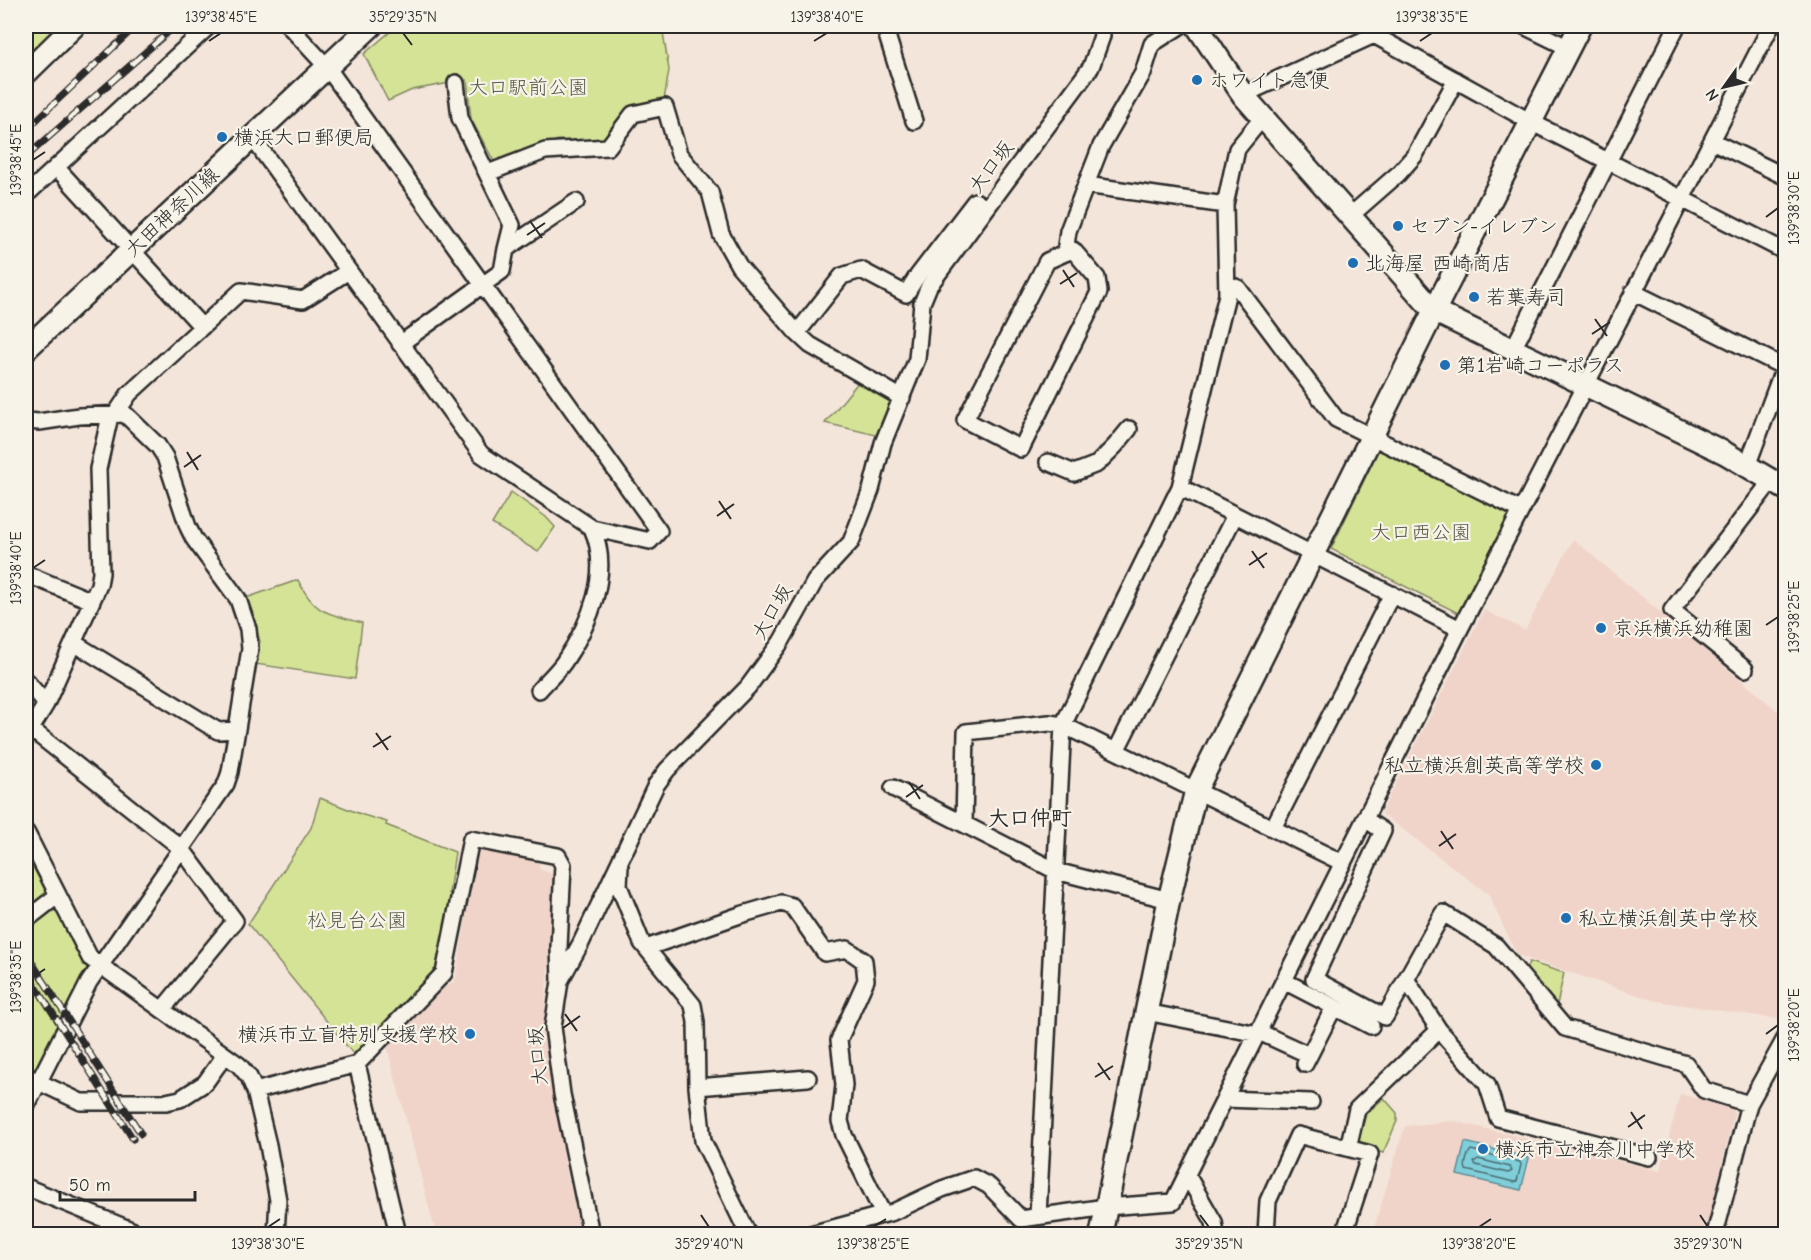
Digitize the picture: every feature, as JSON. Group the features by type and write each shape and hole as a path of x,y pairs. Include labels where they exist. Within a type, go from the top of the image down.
{"street":[{"path":"26,73 74,26"},
{"path":"26,195 209,26"},
{"path":"252,137 347,272 481,454 592,528 650,541 659,531 327,67 289,26"},
{"name":"大田神奈川線","path":"26,349 371,26"},
{"path":"884,26 914,121"},
{"name":"大口坂","path":"591,1234 562,1094 553,1027 560,981 656,785 667,770 748,687 781,642 814,581 851,542 871,490 883,443 917,359 922,303 929,286 1092,67 1102,36 1101,26"},
{"path":"1065,253 1068,231 1101,146 1143,73 1152,44 1180,26"},
{"path":"1197,26 1243,95 1434,311 1725,453 1779,485 1672,610 1745,669"},
{"path":"1524,26 1569,48"},
{"path":"1101,1234 1169,900 1196,790 1434,311 1580,26"},
{"path":"1513,349 1677,26"},
{"path":"811,1234 893,1212 942,1189 974,1178 989,1186 1021,1219 1173,1202 1520,510 1683,200 1771,26"},
{"path":"1243,95 1373,29 1456,80 1531,122 1785,252"},
{"path":"1350,216 1398,174 1415,155 1456,80"},
{"path":"400,344 501,271 512,225 460,118 456,83"},
{"path":"488,173 545,150 609,147 633,114 665,107 679,154 710,192 721,234 739,266 810,345 902,398"},
{"path":"1038,1216 1063,725 1180,487 1227,295 1225,205 1237,149 1263,117"},
{"path":"1712,141 1783,171"},
{"path":"56,167 202,327"},
{"path":"1086,185 1225,205"},
{"path":"797,333 842,276 861,270 906,294 975,201 986,208"},
{"path":"506,249 576,202"},
{"path":"1073,250 1097,278 1099,292 1021,449 965,420 1047,261 1065,253 1073,250"},
{"path":"162,1010 235,921 181,849 28,733 46,704 99,585 101,573 98,469 112,416 129,394 241,291 303,300 347,272"},
{"path":"1227,284 1238,288 1336,419 1520,510"},
{"path":"1633,292 1785,365 1747,466"},
{"path":"26,421 39,422 79,416 124,414 158,446 165,457 194,539 238,599 248,629 250,649 230,772 226,784 89,982 32,1079 26,1107"},
{"path":"1048,462 1074,473 1097,464 1115,447 1129,429"},
{"path":"1180,487 1460,629"},
{"path":"1116,751 1236,514"},
{"path":"539,690 564,663 592,606 600,579 600,556 592,528"},
{"path":"26,574 92,602"},
{"path":"1273,828 1392,594"},
{"path":"74,643 218,731 237,730"},
{"path":"26,681 46,704"},
{"path":"963,824 966,732 1049,723 1063,725 1343,863"},
{"path":"893,788 1056,871 1169,900"},
{"path":"1365,819 1383,831 1314,978 1385,1017 1443,913 1496,946 1565,1028 1686,1064 1704,1090 1749,1104"},
{"path":"26,832 90,958 239,1065 249,1077 255,1091 268,1145 278,1200 276,1234"},
{"path":"255,1091 357,1064 444,973 471,839 558,856 563,865 559,947 560,981"},
{"path":"620,861 619,886 642,943 693,1005 696,1022 697,1087 704,1141 748,1234"},
{"path":"26,920 58,895"},
{"path":"646,948 781,903 792,906 825,953 847,950 864,961 866,980 839,1040 844,1085 840,1121 844,1135 883,1214"},
{"path":"1406,980 1439,1030 1487,1084 1498,1118 1649,1157"},
{"path":"1284,981 1371,1026"},
{"path":"1146,1012 1258,1033 1307,1059 1334,1007"},
{"path":"1348,1148 1357,1109 1439,1030"},
{"path":"1715,1234 1749,1104 1785,1037"},
{"path":"32,1079 81,1102 166,1102 180,1099 205,1083 225,1055"},
{"path":"357,1064 398,1234"},
{"path":"697,1087 808,1078"},
{"path":"1225,1099 1311,1102"},
{"path":"1266,1234 1268,1201 1299,1135 1370,1154 1344,1234"},
{"path":"1187,1175 1214,1222 1216,1234"},
{"path":"26,1187 141,1234"}],"shaded area":[{"name":"私立横浜創英高等学校","path":"1573,539 1785,717 1785,1020 1656,1001 1517,955 1488,894 1381,813 1484,610 1525,630"},
{"name":"横浜市立盲特別支援学校","path":"478,848 540,860 539,869 554,875 544,1025 565,1164 581,1234 436,1234 386,1043 439,991 455,981"},
{"name":"横浜市立神奈川中学校","path":"1680,1094 1731,1107 1734,1114 1705,1234 1372,1234 1405,1126 1454,1121 1660,1171"}],"green space":[{"path":"26,26 63,26 26,61"},
{"name":"大口駅前公園","path":"397,26 662,26 669,70 664,100 605,143 558,140 496,165 471,119 467,80 412,90 388,101 364,54"},
{"path":"860,380 886,395 890,403 876,435 825,423"},
{"name":"大口西公園","path":"1379,449 1511,516 1460,614 1331,549"},
{"path":"511,492 546,517 555,527 538,552 492,524"},
{"path":"298,580 310,600 324,611 362,623 355,679 255,664 260,641 246,598"},
{"name":"松見台公園","path":"320,798 387,822 386,825 455,852 449,893 453,898 437,972 354,1055 248,924 311,828"},
{"path":"26,854 89,972 35,1074 26,1069"},
{"path":"1529,962 1564,973 1556,1009 1525,972"},
{"path":"1384,1098 1397,1113 1397,1121 1383,1153 1363,1146 1359,1140 1366,1114"}],"water":[{"path":"1465,1142 1529,1158 1521,1190 1457,1175"}],"railway":[{"path":"26,130 136,26"},
{"path":"26,157 175,26"},
{"path":"26,953 141,1134"},
{"path":"26,971 133,1139"}],"place":[{"name":"ホワイト急便","path":"1197,80"},
{"name":"横浜大口郵便局","path":"222,137"},
{"name":"セブン-イレブン","path":"1398,226"},
{"name":"北海屋 西崎商店","path":"1353,263"},
{"name":"若葉寿司","path":"1474,297"},
{"name":"第1岩崎コーポラス","path":"1445,365"},
{"name":"京浜横浜幼稚園","path":"1601,628"},
{"name":"私立横浜創英高等学校","path":"1596,765"},
{"name":"私立横浜創英中学校","path":"1566,918"},
{"name":"横浜市立盲特別支援学校","path":"470,1034"},
{"name":"横浜市立神奈川中学校","path":"1483,1149"}],"district":[{"name":"大口仲町","path":"1030,818"}]}
